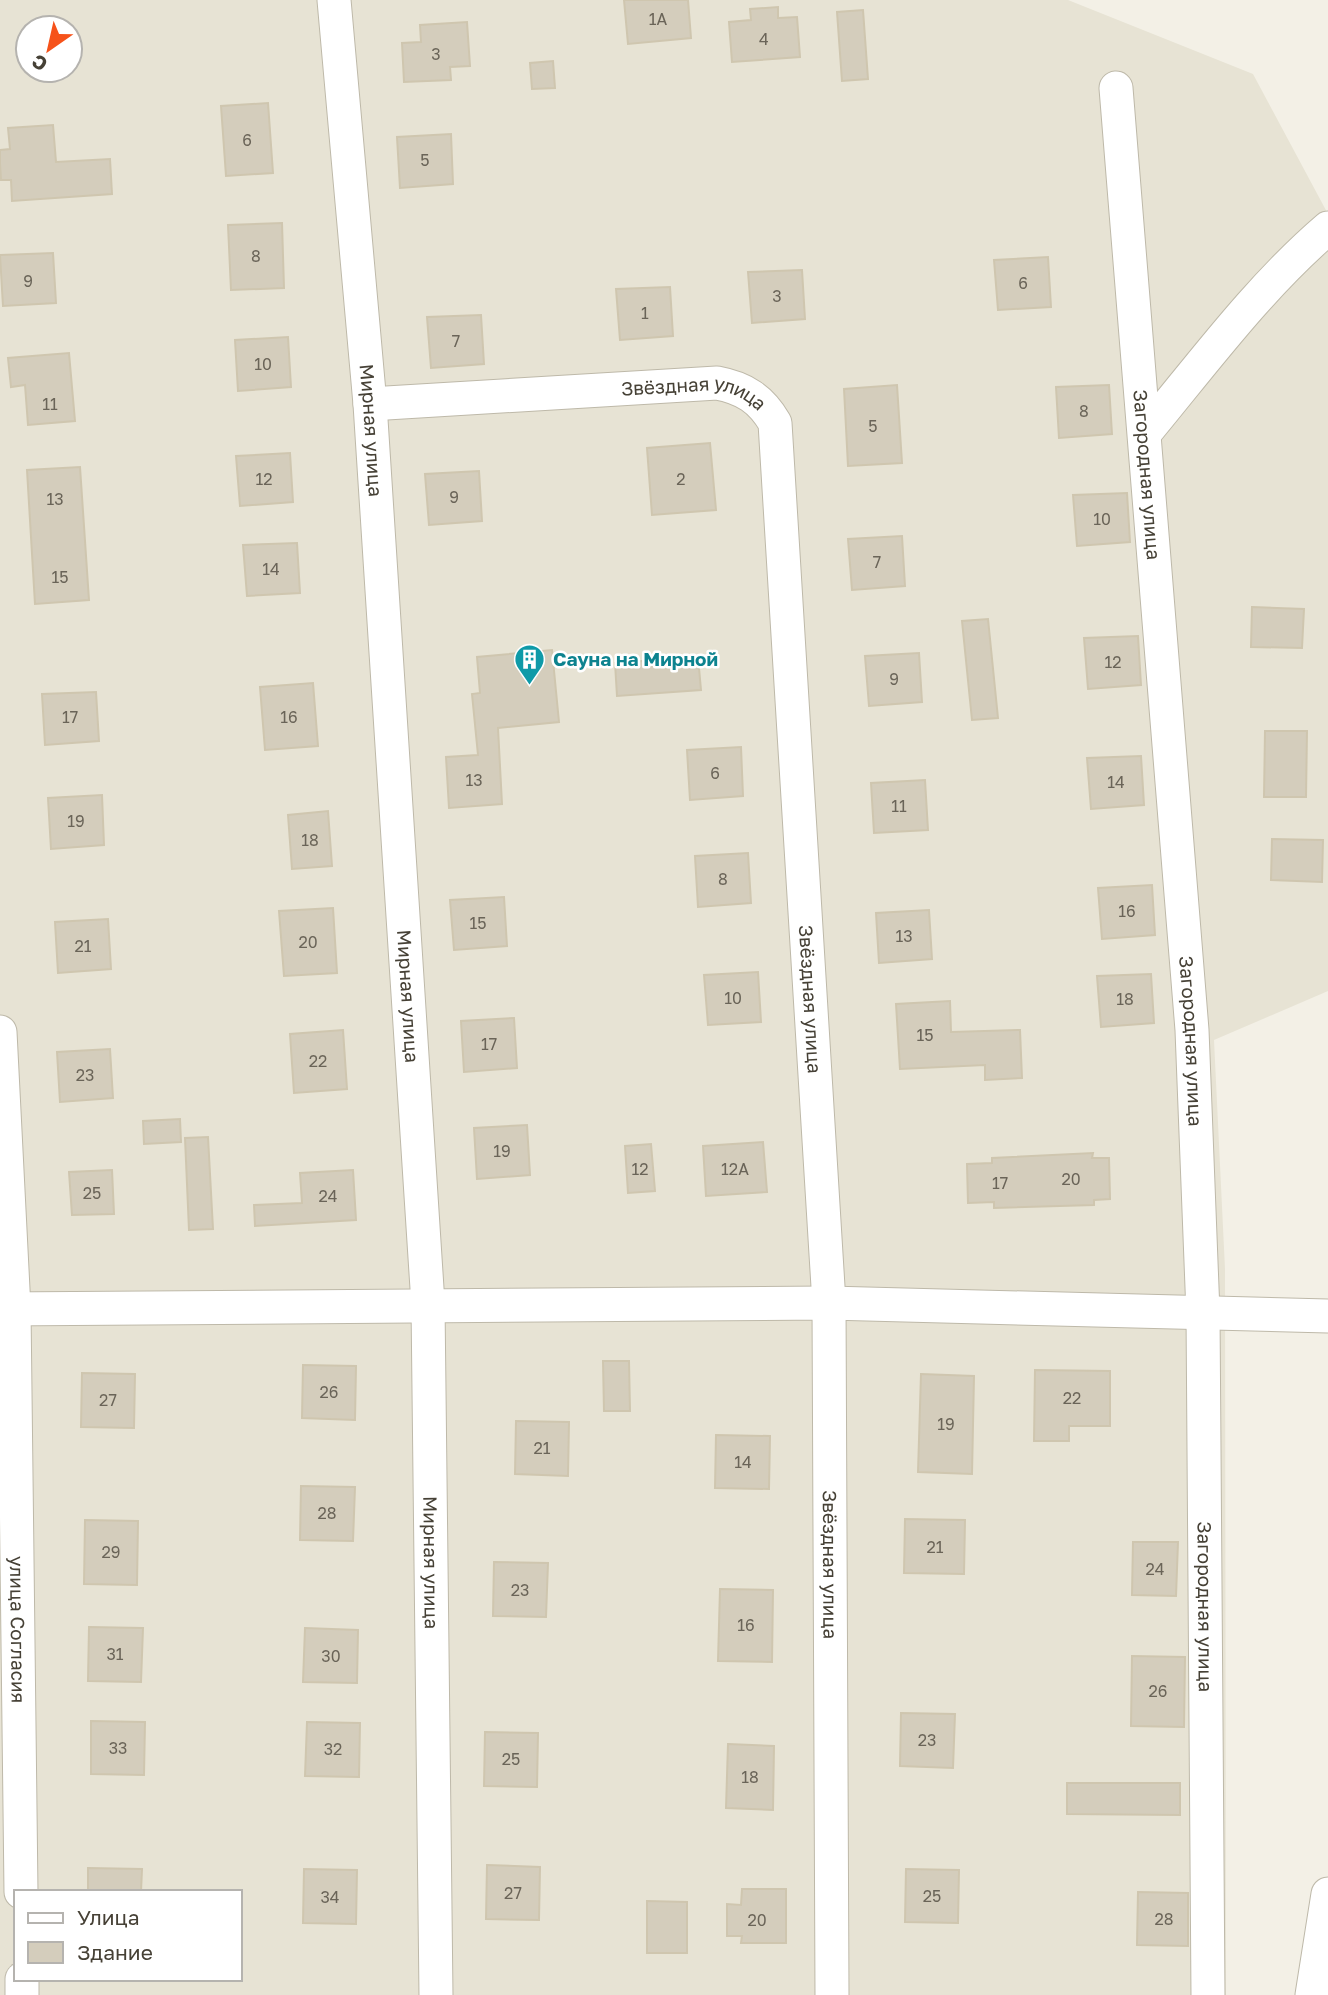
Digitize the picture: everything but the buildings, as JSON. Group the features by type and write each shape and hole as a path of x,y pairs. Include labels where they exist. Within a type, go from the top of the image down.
{"street":[{"name":"Мирная улица","path":"334,0 370,404 428,1304 436,1995"},
{"name":"Загородная улица","path":"1116,88 1184,905 1203,1313 1208,1995"},
{"path":"1145,433 1243,315 1296,257 1328,228"},
{"name":"Звёздная улица","path":"370,404 717,383 737,386 754,397 766,408 775,423 829,1303 832,1995"},
{"name":"улица Согласия","path":"0,1032 21,1890"},
{"path":"7,1309 829,1303 1328,1317"},
{"path":"1312,1995 1328,1894"}],"shaded area":[{"path":"0,0 1068,0 1253,74 1328,214 1328,991 1214,1040 1225,1269 1226,1995 0,1995"}],"place":[{"name":"Сауна на Мирной","path":"530,686"}]}
